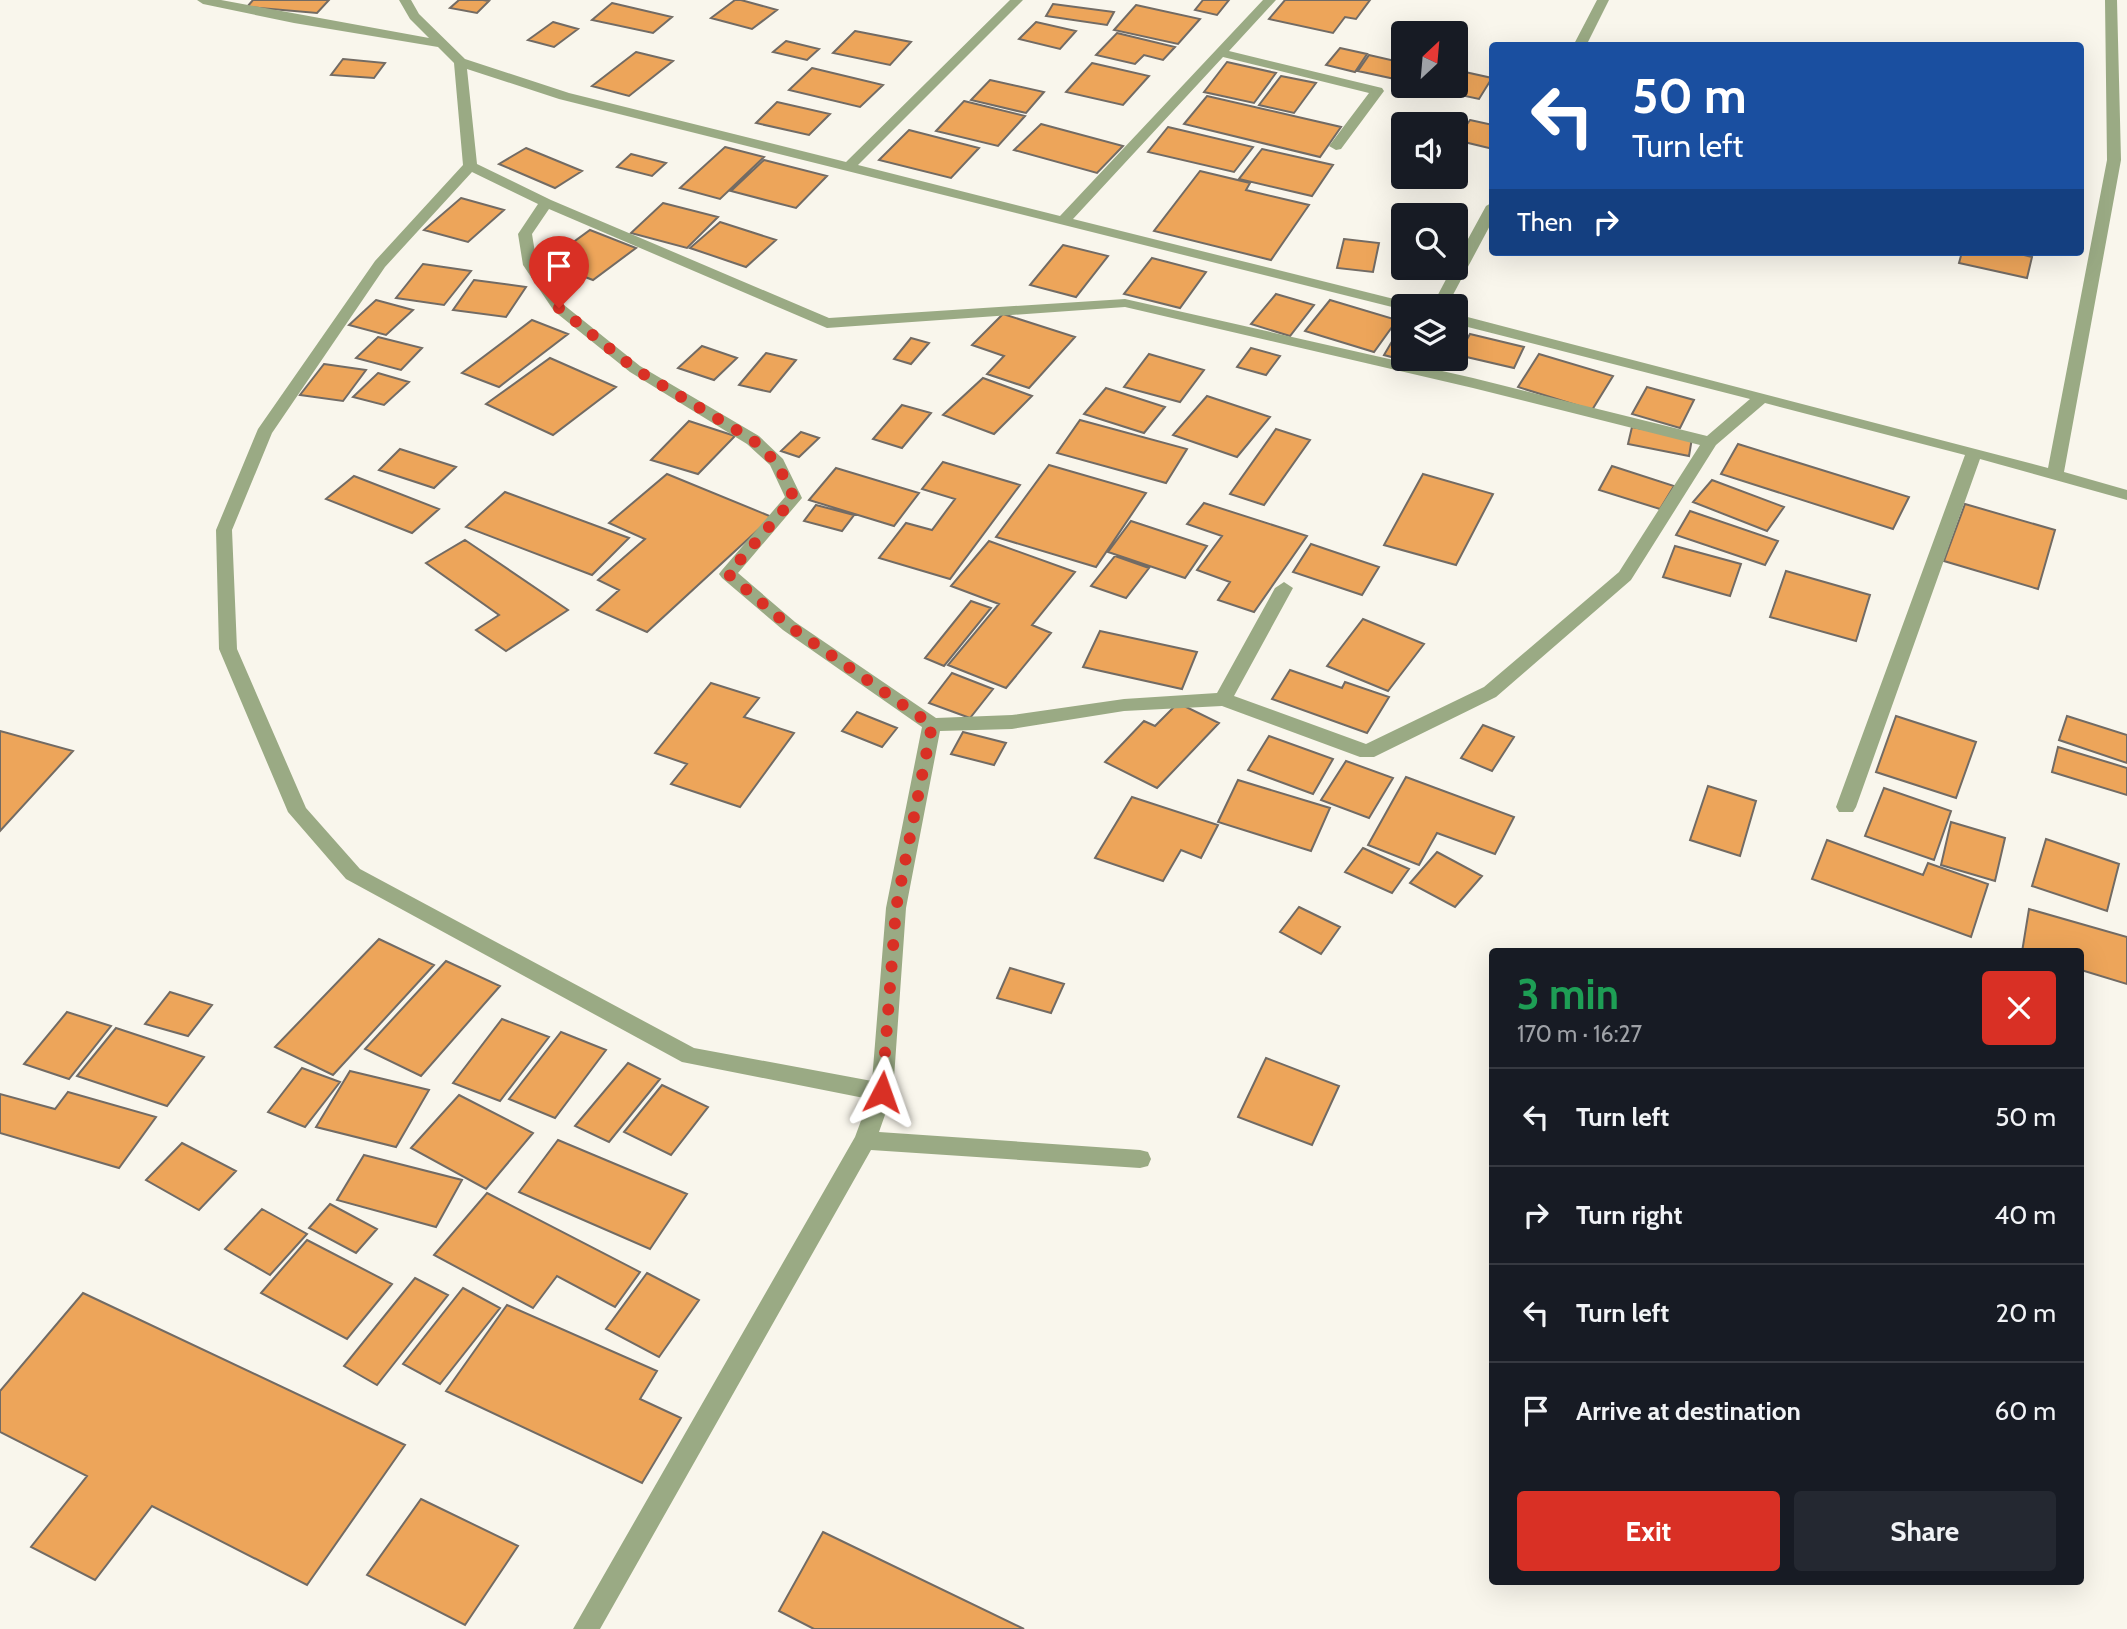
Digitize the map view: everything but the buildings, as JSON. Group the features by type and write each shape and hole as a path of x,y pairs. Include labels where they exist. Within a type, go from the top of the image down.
{"street":[{"path":"203,0 294,19 441,44"},
{"path":"405,0 414,16 460,62 564,96 1391,303"},
{"path":"849,167 1017,0"},
{"path":"1063,221 1270,0"},
{"path":"1580,42 1603,0"},
{"path":"2055,474 2114,160 2111,0"},
{"path":"1221,53 1377,91 1336,146"},
{"path":"460,62 470,166 380,264 264,432 224,530 228,649 298,811 353,874 690,1056 882,1092"},
{"path":"470,166 546,203 827,323 1125,303 1473,383 1710,442"},
{"path":"546,203 525,234 530,265 559,308 635,369 753,440 777,463 794,498 728,574 789,626 932,725 1012,722 1124,705 1223,699 1367,752 1490,692 1625,576 1710,442 1763,397"},
{"path":"1445,294 1489,213"},
{"path":"1468,322 1974,452 2127,495"},
{"path":"1846,807 1974,452"},
{"path":"1223,699 1284,588"},
{"path":"586,1629 865,1140 882,1092 896,908 932,725"},
{"path":"865,1140 1140,1159"}],"route":[{"path":"559,308 635,369 753,440 777,463 794,498 728,574 789,626 932,725 896,908 882,1092"}]}
